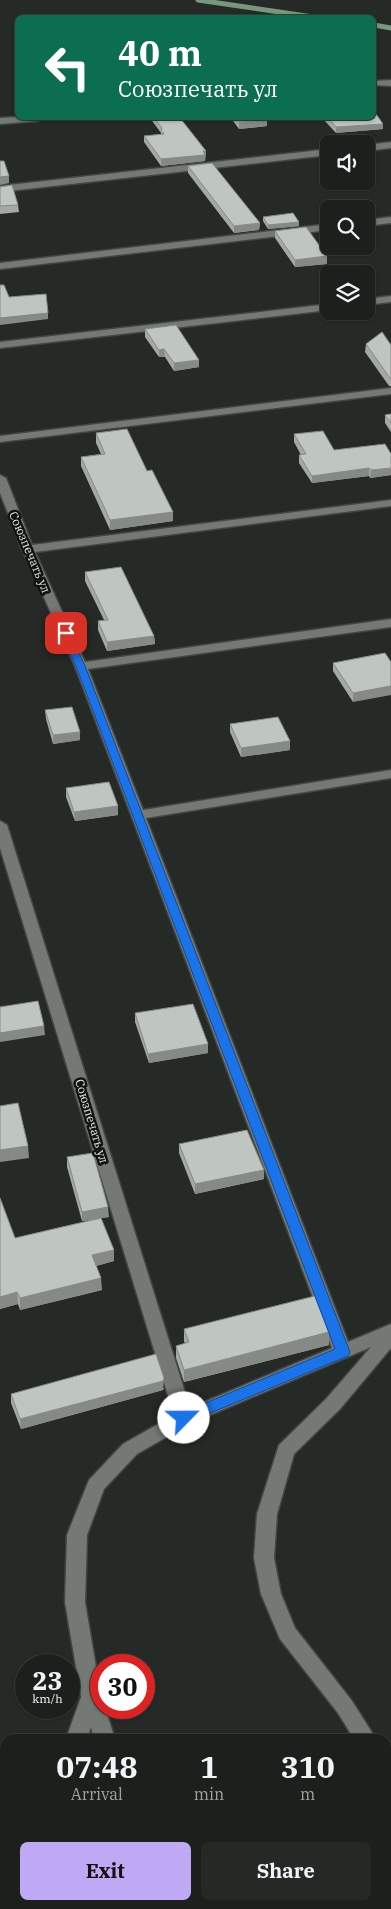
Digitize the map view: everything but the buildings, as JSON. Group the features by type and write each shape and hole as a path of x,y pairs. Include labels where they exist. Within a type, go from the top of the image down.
{"street":[{"path":"376,83 391,83"},
{"path":"0,121 15,120"},
{"path":"375,147 391,145"},
{"path":"0,189 320,153"},
{"path":"375,222 391,220"},
{"path":"0,266 320,228"},
{"path":"375,301 391,299"},
{"path":"0,345 320,307"},
{"path":"0,439 391,391"},
{"name":"Союзпечать ул","path":"0,478 28,549 81,666 343,1352"},
{"path":"28,549 391,503"},
{"path":"81,666 391,623"},
{"path":"138,815 391,774"},
{"name":"Союзпечать ул","path":"0,825 184,1418"},
{"path":"90,1691 75,1602 77,1535 96,1485 130,1449 184,1418 391,1331"},
{"path":"363,1734 345,1706 287,1633 271,1594 264,1558 267,1514 286,1450 333,1404 391,1336"},
{"path":"78,1734 90,1700"},
{"path":"98,1719 103,1734"}],"waterway":[{"path":"198,0 300,15"},
{"path":"376,25 391,28"}],"route":[{"path":"66,633 81,666 343,1352 184,1418"}]}
